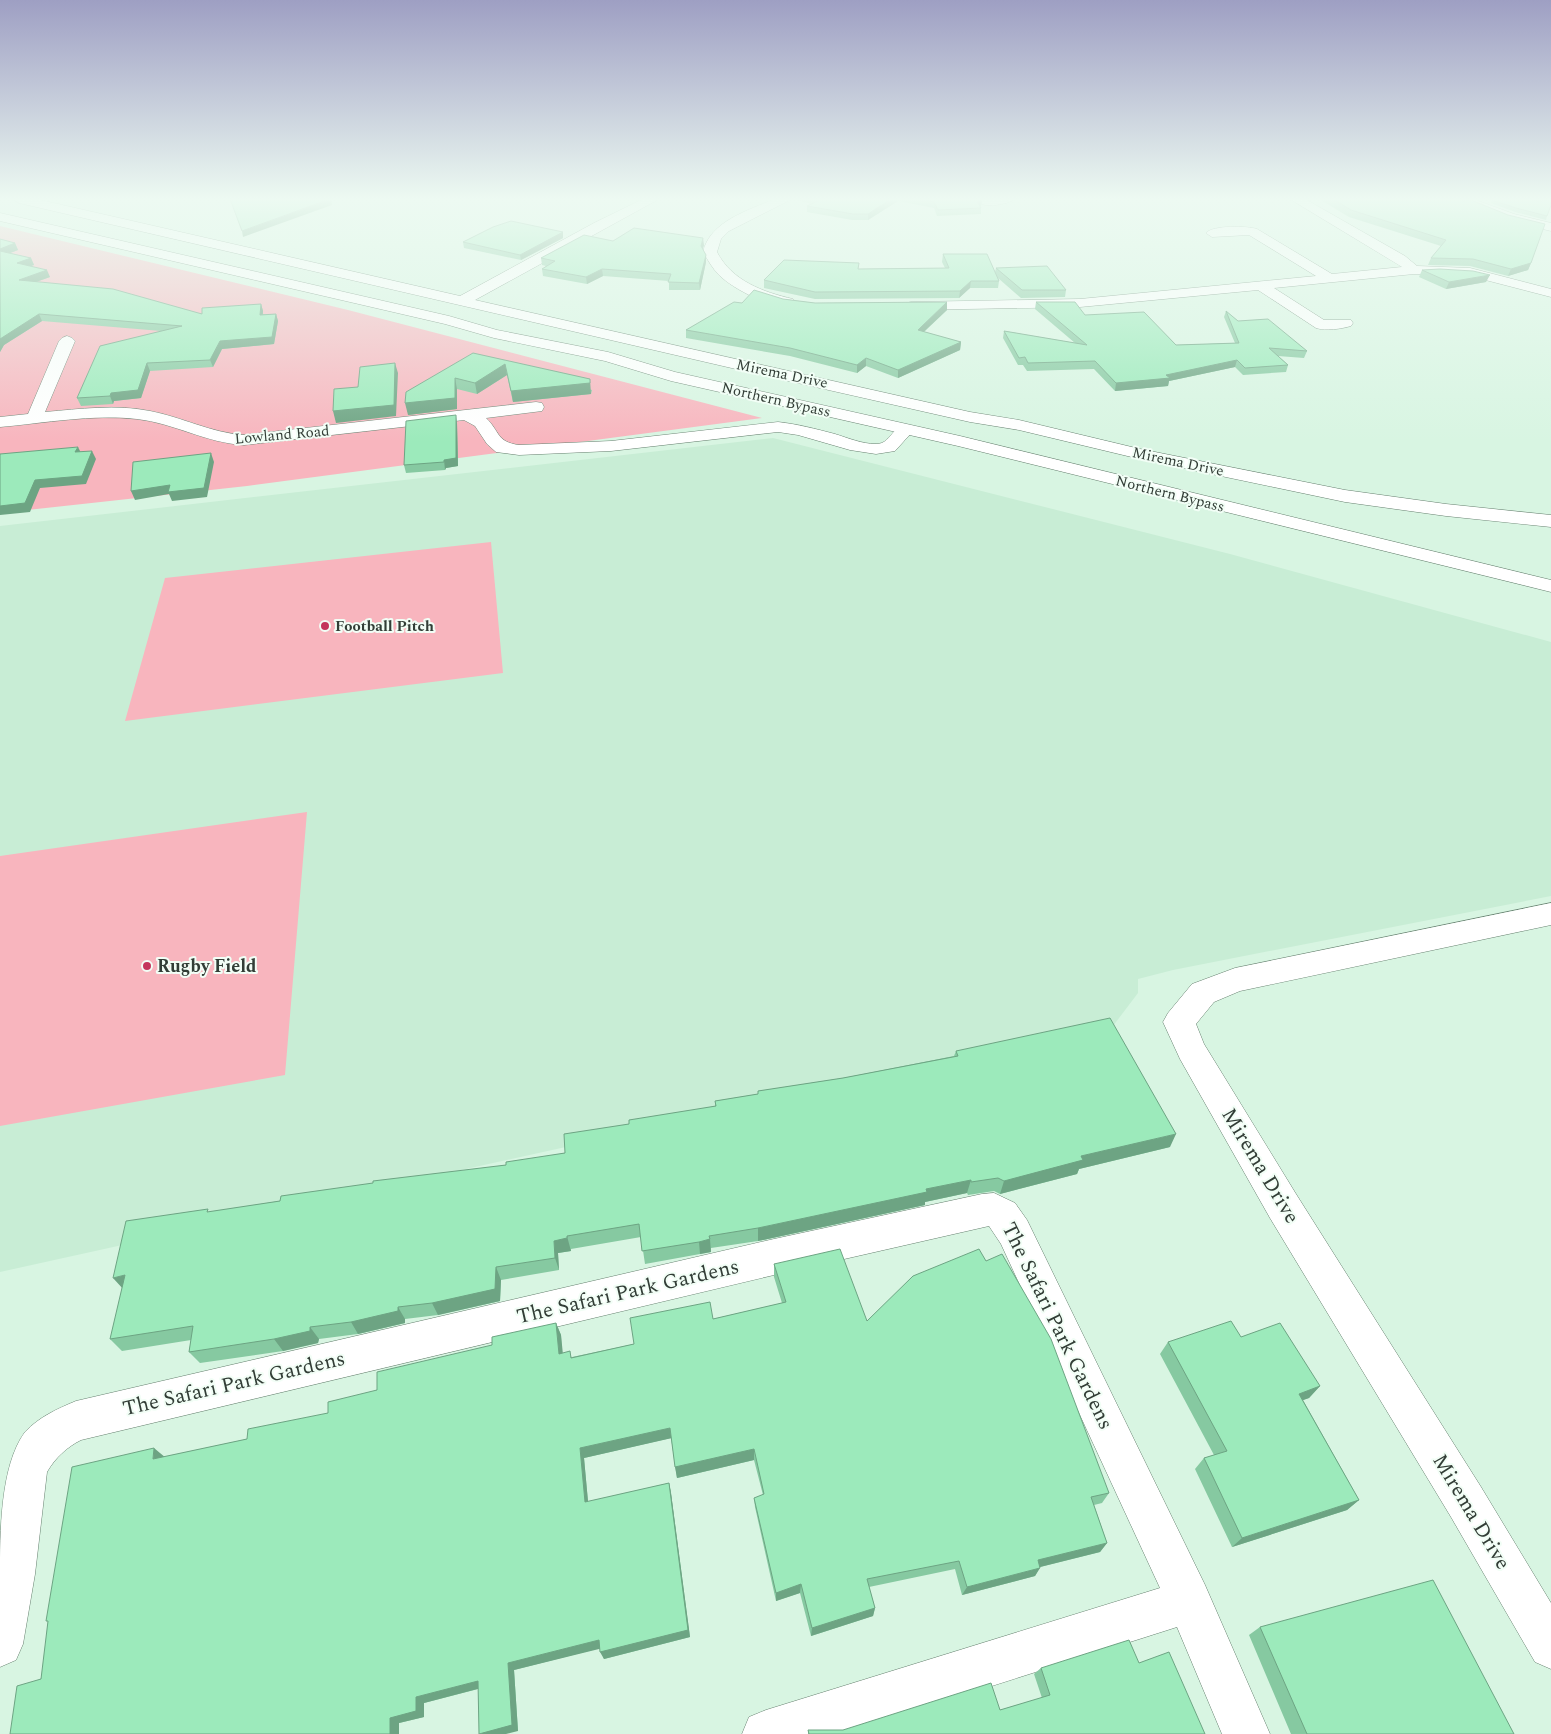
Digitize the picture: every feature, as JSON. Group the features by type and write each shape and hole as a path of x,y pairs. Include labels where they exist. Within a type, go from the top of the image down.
{"street":[{"name":"Northern Bypass","path":"268,280 449,320 494,334 608,357 671,376 960,441 1474,569 1551,586"},
{"name":"Mirema Drive","path":"370,280 970,417 1019,425 1140,454 1293,486 1388,503 1551,522"},
{"path":"462,301 502,280"},
{"path":"736,280 744,287 766,297 798,303"},
{"path":"902,306 1080,303 1310,280"},
{"path":"1501,280 1551,293"},
{"path":"1260,285 1321,325 1346,323"},
{"path":"34,419 67,341"},
{"name":"Lowland Road","path":"0,422 82,415 137,414 226,440 235,440 536,407"},
{"path":"466,415 481,422 493,440 502,448 519,450 611,446 778,427 800,430 876,450 889,447 906,430"},
{"path":"1474,569 1551,602"},
{"name":"Mirema Drive","path":"1551,914 1235,980 1203,993 1179,1022 1191,1050 1283,1206 1466,1502 1551,1646"},
{"name":"The Safari Park Gardens","path":"0,1644 13,1574 27,1468 38,1448 56,1431 76,1421 986,1209 995,1209 1002,1213 1014,1232 1189,1601 1246,1734"},
{"path":"766,1734 1189,1601"}],"shaded area":[{"path":"0,280 223,280 348,310 762,418 247,486 0,513"},
{"path":"773,438 1230,554 1551,642 1551,896 1173,970 1138,979 1138,993 1113,1026 0,1272 0,526"},
{"name":"Football Pitch","path":"491,542 503,673 125,721 165,578"},
{"name":"Rugby Field","path":"307,812 285,1075 0,1126 0,856"}],"building":[{"path":"0,280 19,280 113,289 202,314 202,308 261,304 260,315 276,314 272,337 220,341 210,360 147,363 138,390 111,393 110,396 77,398 100,346 182,326 39,314 0,339"},
{"path":"669,280 700,280 699,283 668,282"},
{"path":"764,280 999,281 971,281 960,291 815,292"},
{"path":"1010,280 1058,280 1066,290 1022,290"},
{"path":"1444,280 1461,280 1449,282"},
{"path":"754,290 783,299 815,303 947,302 918,330 961,342 898,370 866,358 857,365 790,348 686,330 734,302 742,303"},
{"path":"1036,302 1075,302 1085,315 1144,312 1176,345 1239,343 1226,311 1238,321 1268,319 1307,351 1269,348 1288,365 1245,368 1237,360 1166,375 1170,378 1116,383 1095,361 1028,363 1025,357 1019,358 1004,331 1087,345"},
{"path":"473,353 590,379 590,383 511,391 505,364 475,383 455,378 455,398 405,403 406,392"},
{"path":"395,363 394,405 333,411 334,389 358,387 360,367"},
{"path":"456,415 456,458 444,460 444,462 404,465 406,421"},
{"path":"78,447 75,452 92,451 82,476 35,480 25,503 0,506 0,454"},
{"path":"211,453 204,488 168,492 170,485 131,491 133,462"},
{"path":"1110,1018 1176,1134 1081,1156 1083,1160 1004,1181 998,1178 971,1182 971,1180 926,1189 927,1192 758,1228 709,1236 710,1239 699,1242 642,1251 639,1224 567,1236 567,1238 554,1241 555,1258 496,1267 495,1289 432,1303 398,1307 398,1311 351,1322 310,1327 310,1331 274,1339 189,1352 193,1326 110,1339 125,1275 113,1278 126,1221 208,1209 207,1212 280,1201 281,1196 373,1183 373,1181 506,1165 506,1162 565,1153 564,1134 629,1124 629,1120 716,1106 715,1101 758,1094 758,1091 843,1078 958,1056 956,1051"},
{"path":"840,1249 867,1321 913,1276 979,1249 986,1261 1002,1254 1051,1339 1109,1493 1091,1497 1107,1543 1038,1560 1040,1568 967,1587 959,1561 867,1579 875,1608 812,1628 801,1584 776,1593 754,1498 764,1494 754,1449 675,1467 670,1428 580,1448 585,1502 669,1483 688,1630 600,1652 599,1640 508,1663 512,1725 479,1734 478,1681 416,1697 416,1711 390,1718 390,1734 10,1734 17,1686 41,1679 48,1621 46,1621 72,1467 154,1448 153,1459 247,1439 248,1429 328,1413 328,1402 377,1390 377,1372 492,1345 492,1337 556,1323 559,1354 570,1351 571,1358 634,1344 630,1318 710,1302 713,1319 786,1302 774,1264"},
{"path":"1231,1321 1241,1337 1280,1323 1320,1386 1299,1394 1359,1500 1242,1538 1204,1458 1227,1451 1168,1342"},
{"path":"1433,1580 1514,1734 1307,1734 1260,1627"},
{"path":"1129,1640 1139,1663 1169,1652 1205,1734 809,1734 808,1730 843,1730 991,1683 1000,1710 1050,1695 1041,1668"}],"place":[{"name":"Football Pitch","path":"325,626"},
{"name":"Rugby Field","path":"147,966"}]}
